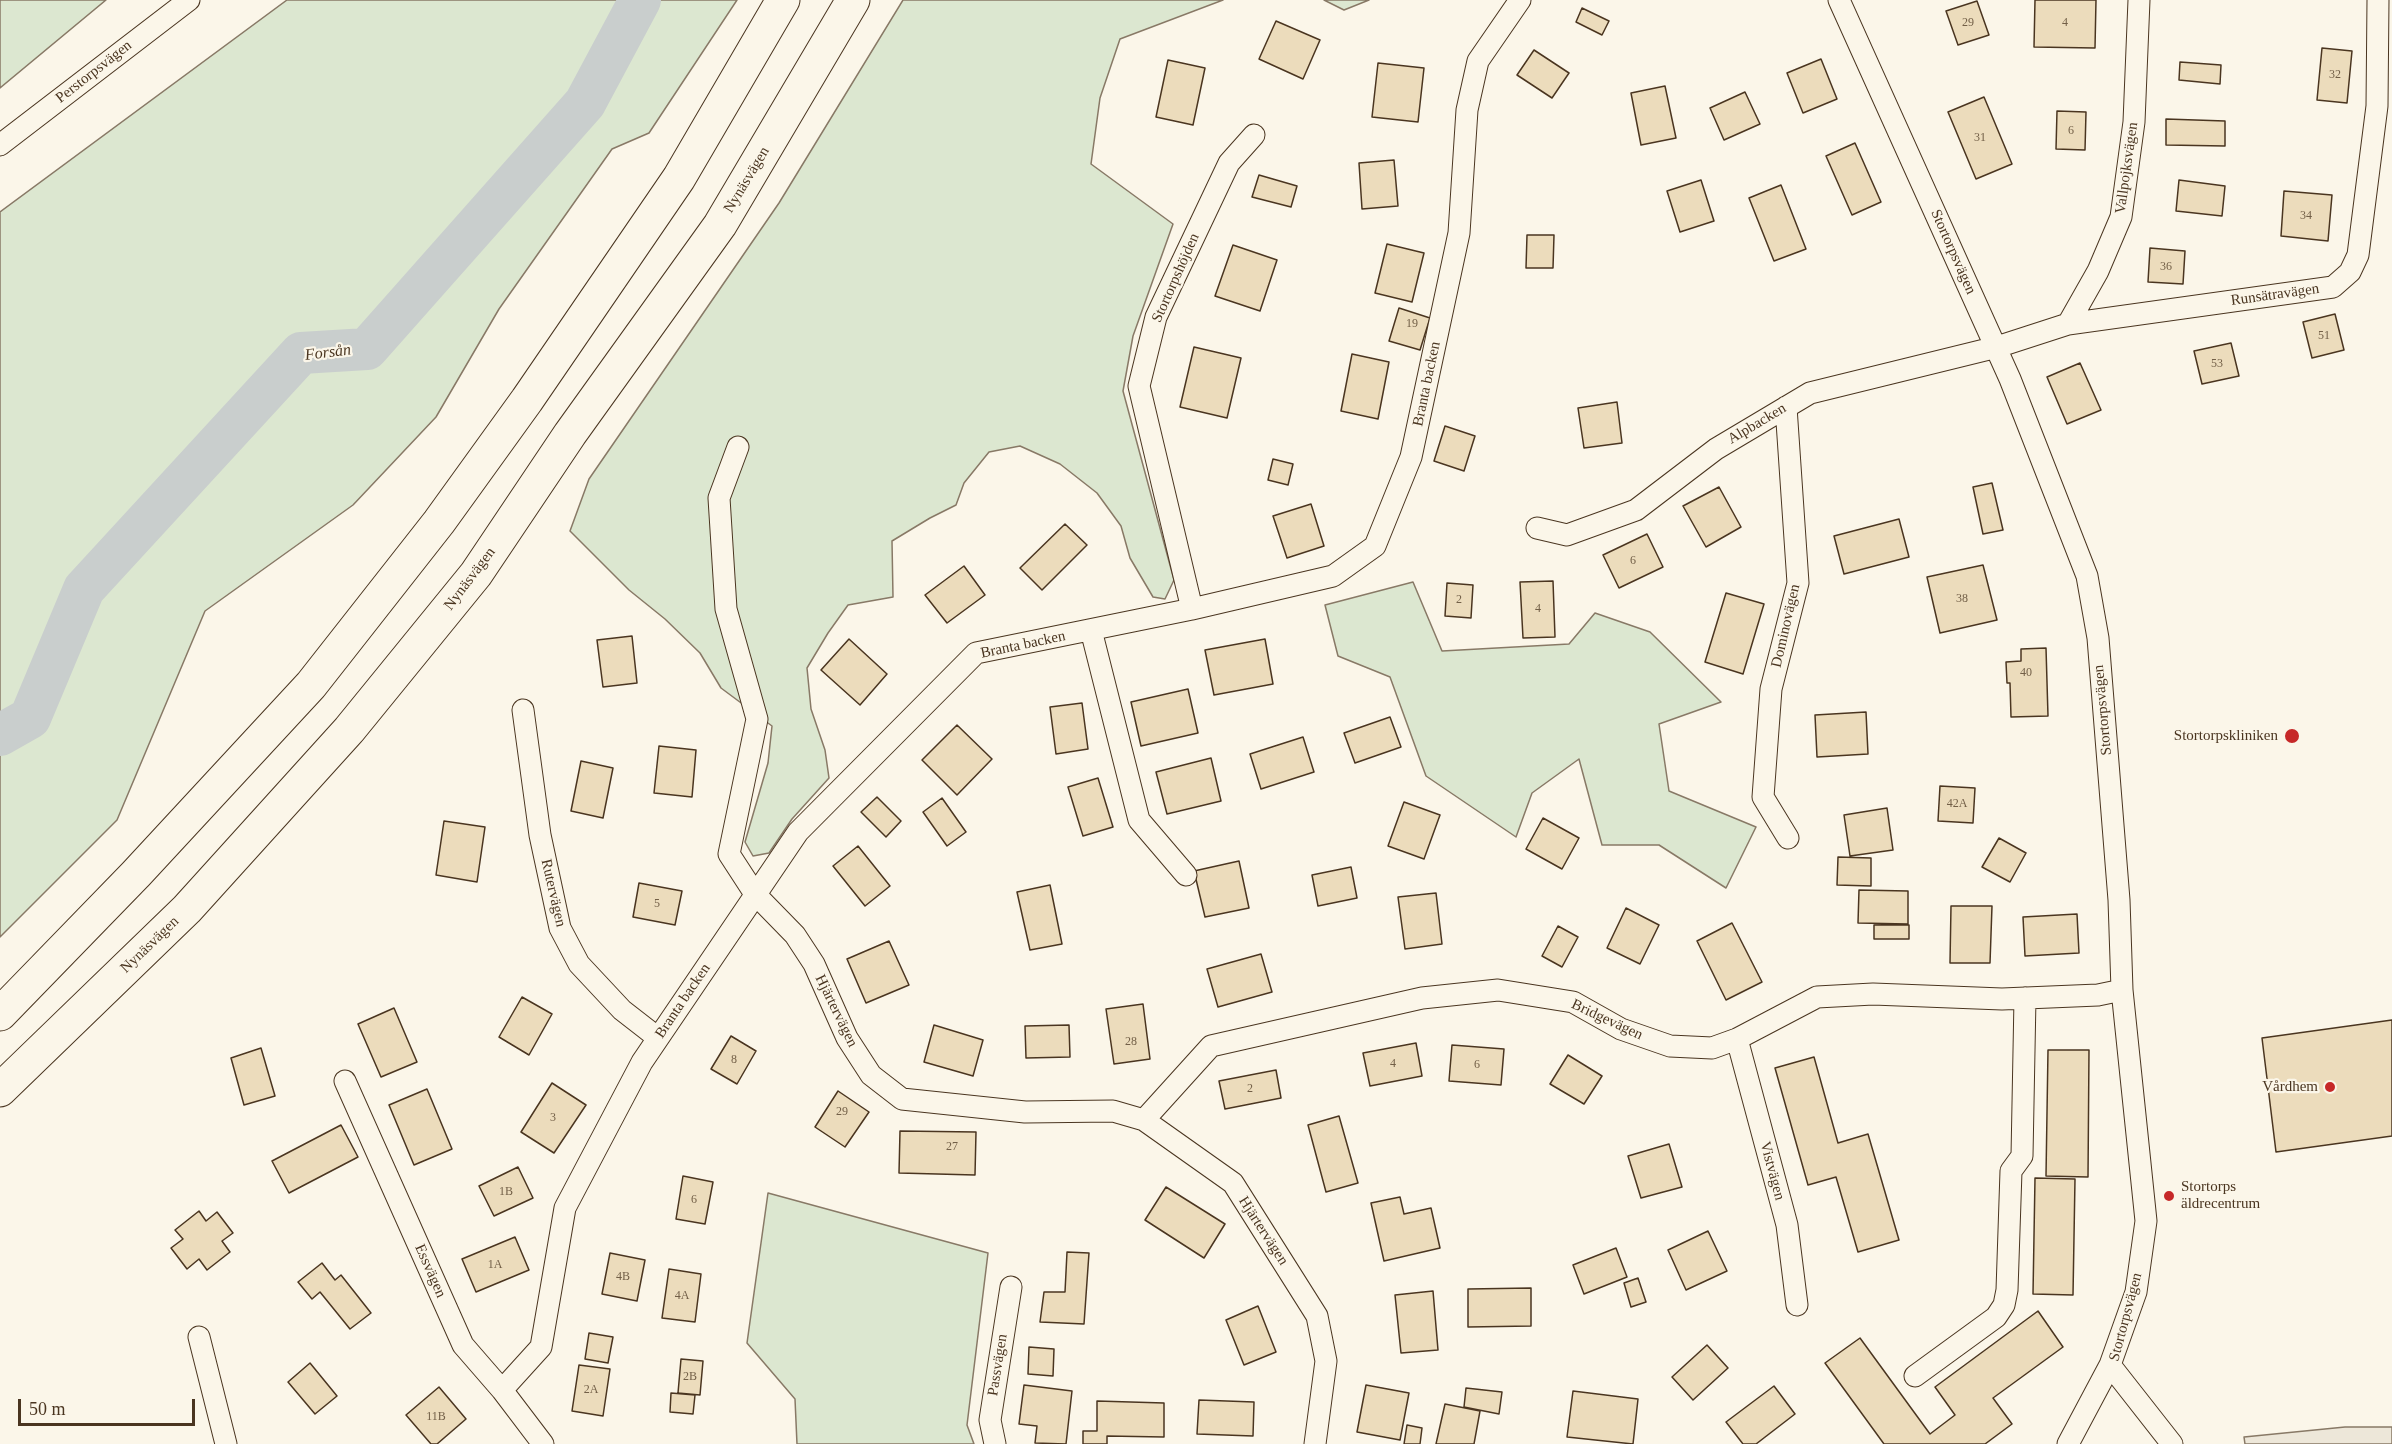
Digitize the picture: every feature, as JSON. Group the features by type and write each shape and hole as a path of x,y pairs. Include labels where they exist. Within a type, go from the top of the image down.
{"highway":[{"path":"0,1014 136,874 311,685 439,522 527,400 679,178 783,0"},
{"name":"Nynäsvägen","path":"0,1090 187,909 349,730 476,574 570,434 720,225 853,0"}],"street":[{"name":"Perstorpsvägen","path":"0,145 189,0"},
{"name":"Branta backen","path":"502,1390 541,1347 565,1208 642,1062 798,832 976,653 1192,609 1333,576 1375,546 1411,458 1459,233 1467,110 1478,61 1520,0"},
{"name":"Stortorpsvägen","path":"1839,0 1997,347 2087,576 2098,638 2119,900 2122,990 2146,1221 2136,1292 2110,1365 2172,1444"},
{"name":"Vallpojksvägen","path":"2068,324 2098,271 2121,217 2134,122 2139,0"},
{"name":"Runsätravägen","path":"1997,347 2068,324 2333,287 2350,272 2358,255 2377,106 2378,0"},
{"name":"Stortorpshöjden","path":"1192,609 1138,386 1156,317 1229,163 1254,135"},
{"name":"Alpbacken","path":"1537,528 1567,535 1636,510 1716,449 1810,393 1997,347"},
{"name":"Dominovägen","path":"1786,407 1798,583 1771,689 1763,797 1788,838"},
{"name":"Hjärtervägen","path":"738,447 719,498 726,609 757,719 729,854 755,894 795,935 814,964 847,1038 872,1075 902,1099 1025,1112 1113,1111 1144,1120 1233,1183 1317,1316 1326,1362 1315,1444"},
{"path":"1091,630 1139,820 1186,875"},
{"name":"Rutervägen","path":"523,710 540,835 560,928 579,964 622,1010 658,1038"},
{"name":"Bridgevägen","path":"1144,1120 1211,1046 1422,998 1498,990 1572,1002 1621,1029 1670,1046 1712,1048 1737,1039 1817,997 1873,994 2025,998 2098,995 2122,990"},
{"path":"1916,1376 1996,1317 2004,1305 2007,1290 2012,1171 2022,1156 2025,998"},
{"name":"Vistvägen","path":"1737,1039 1787,1225 1797,1305"},
{"name":"Essvägen","path":"345,1081 463,1345 502,1390 543,1444"},
{"name":"Passvägen","path":"995,1444 990,1420 1011,1287"},
{"path":"199,1337 226,1444"},
{"path":"2068,1444 2110,1365"}],"green space":[{"path":"0,0 106,0 0,88"},
{"path":"287,0 737,0 649,133 612,149 499,309 436,417 353,505 205,611 117,820 0,937 0,212"},
{"path":"903,0 1223,0 1120,39 1100,98 1091,164 1173,224 1133,336 1123,391 1174,580 1165,599 1153,597 1130,558 1121,526 1097,493 1060,464 1020,446 989,452 964,483 956,505 892,541 893,597 848,605 807,668 811,709 825,750 829,778 792,819 769,853 753,856 745,842 768,763 772,726 721,688 700,653 665,619 629,590 570,531 589,479 779,203"},
{"path":"1324,0 1369,0 1344,10"},
{"path":"1413,582 1442,651 1569,644 1595,613 1650,632 1721,702 1659,724 1669,791 1756,827 1726,888 1659,845 1602,845 1579,759 1532,793 1516,837 1426,776 1390,677 1338,656 1325,605"},
{"path":"768,1193 988,1253 967,1425 974,1444 797,1444 795,1399 747,1343"}],"shaded area":[{"path":"2345,1427 2392,1427 2392,1444 2245,1444 2244,1437"}],"building":[{"path":"2035,0 2096,0 2095,48 2034,47"},
{"path":"1977,1 1989,35 1958,45 1946,11"},
{"path":"1582,8 1609,21 1602,35 1576,22"},
{"path":"1276,21 1320,40 1303,79 1259,59"},
{"path":"2322,48 2352,51 2347,103 2317,100"},
{"path":"1534,50 1569,73 1552,98 1517,75"},
{"path":"1821,59 1837,99 1803,113 1787,73"},
{"path":"1168,60 1205,68 1193,125 1156,117"},
{"path":"2180,62 2221,65 2220,84 2179,80"},
{"path":"1378,63 1424,68 1418,122 1372,117"},
{"path":"1665,86 1676,138 1641,145 1631,93"},
{"path":"1745,92 1760,124 1724,140 1710,108"},
{"path":"1984,97 2012,164 1976,179 1948,112"},
{"path":"2057,111 2086,112 2085,150 2056,149"},
{"path":"2166,119 2225,121 2225,146 2166,145"},
{"path":"1855,143 1881,202 1852,215 1826,156"},
{"path":"1394,160 1398,206 1362,209 1359,163"},
{"path":"1259,175 1297,186 1291,207 1252,197"},
{"path":"1701,180 1714,221 1680,232 1667,191"},
{"path":"2179,180 2225,186 2222,216 2176,211"},
{"path":"1781,185 1806,249 1774,261 1749,198"},
{"path":"2284,191 2332,195 2328,241 2281,236"},
{"path":"1527,235 1554,235 1553,268 1526,268"},
{"path":"1387,244 1424,253 1412,302 1375,293"},
{"path":"1233,245 1277,260 1260,311 1215,296"},
{"path":"2150,248 2185,251 2183,284 2148,282"},
{"path":"1399,308 1430,318 1420,350 1389,341"},
{"path":"2335,314 2344,350 2312,358 2303,322"},
{"path":"2231,343 2239,376 2202,384 2194,351"},
{"path":"1194,347 1241,358 1227,418 1180,407"},
{"path":"1352,354 1389,362 1378,419 1341,411"},
{"path":"2080,363 2101,410 2067,424 2047,377"},
{"path":"1617,402 1622,443 1584,448 1578,408"},
{"path":"1445,426 1475,436 1464,471 1434,461"},
{"path":"1273,459 1293,464 1288,485 1268,480"},
{"path":"1992,483 2003,530 1983,534 1973,487"},
{"path":"1719,487 1741,527 1706,547 1683,506"},
{"path":"1311,504 1324,546 1287,558 1273,516"},
{"path":"1899,519 1909,557 1844,574 1834,536"},
{"path":"1065,524 1087,545 1042,590 1020,568"},
{"path":"1647,534 1663,567 1619,588 1603,555"},
{"path":"1983,565 1997,620 1940,633 1927,577"},
{"path":"964,566 985,595 947,623 925,595"},
{"path":"1553,581 1555,637 1523,638 1520,582"},
{"path":"1447,583 1473,585 1471,618 1445,616"},
{"path":"1726,593 1764,604 1743,674 1705,662"},
{"path":"632,636 637,683 603,687 597,640"},
{"path":"849,639 887,674 860,705 821,670"},
{"path":"1265,639 1273,684 1214,695 1205,650"},
{"path":"2046,648 2048,716 2011,717 2010,683 2007,683 2006,662 2021,661 2021,649"},
{"path":"1188,689 1198,733 1141,746 1131,702"},
{"path":"1082,703 1088,749 1056,754 1050,707"},
{"path":"1866,712 1868,754 1817,757 1815,715"},
{"path":"1390,717 1401,747 1355,763 1344,733"},
{"path":"957,725 992,759 957,795 922,760"},
{"path":"1303,737 1314,772 1261,789 1250,754"},
{"path":"659,746 696,750 692,797 654,793"},
{"path":"1211,758 1221,801 1167,814 1156,772"},
{"path":"581,761 613,768 603,818 571,811"},
{"path":"1098,778 1113,827 1083,836 1068,787"},
{"path":"1940,786 1975,788 1973,823 1938,821"},
{"path":"877,797 901,821 886,837 861,812"},
{"path":"942,798 966,832 947,846 923,812"},
{"path":"1404,802 1440,815 1424,859 1388,846"},
{"path":"1887,808 1893,850 1850,856 1844,815"},
{"path":"1543,818 1579,838 1562,869 1526,849"},
{"path":"444,821 485,827 477,882 436,875"},
{"path":"1999,838 2026,853 2010,882 1982,867"},
{"path":"858,846 890,886 865,906 833,866"},
{"path":"1838,857 1871,858 1871,886 1837,885"},
{"path":"1239,861 1249,908 1205,917 1194,871"},
{"path":"1351,867 1357,898 1318,906 1312,875"},
{"path":"639,883 682,891 675,925 633,917"},
{"path":"1050,885 1062,944 1030,950 1017,892"},
{"path":"1859,890 1908,891 1908,924 1858,923"},
{"path":"1436,893 1442,944 1405,949 1398,897"},
{"path":"1951,906 1992,906 1990,963 1950,963"},
{"path":"1626,908 1659,925 1640,964 1607,948"},
{"path":"2077,914 2079,953 2025,956 2023,917"},
{"path":"1732,923 1762,982 1726,1000 1697,941"},
{"path":"1874,925 1909,925 1909,939 1874,939"},
{"path":"1558,926 1578,937 1562,967 1542,956"},
{"path":"889,941 909,985 866,1003 847,959"},
{"path":"1261,954 1272,992 1218,1007 1207,969"},
{"path":"522,997 552,1014 529,1055 499,1037"},
{"path":"1143,1004 1150,1059 1114,1064 1106,1009"},
{"path":"394,1008 417,1062 381,1077 358,1024"},
{"name":"Vårdhem","path":"2392,1020 2392,1136 2276,1152 2262,1038"},
{"path":"934,1025 983,1040 973,1076 924,1062"},
{"path":"1069,1025 1070,1057 1026,1058 1025,1026"},
{"path":"731,1036 756,1051 737,1084 711,1069"},
{"path":"1416,1043 1422,1076 1370,1086 1363,1053"},
{"path":"1452,1045 1504,1049 1501,1085 1449,1081"},
{"path":"261,1048 275,1096 244,1105 231,1058"},
{"path":"2048,1050 2089,1050 2088,1177 2046,1176"},
{"path":"1568,1055 1602,1076 1584,1104 1550,1084"},
{"path":"1814,1057 1838,1143 1868,1134 1899,1240 1858,1252 1836,1177 1808,1185 1775,1068"},
{"path":"1276,1070 1281,1098 1225,1109 1219,1081"},
{"path":"552,1083 586,1105 554,1153 521,1132"},
{"path":"427,1089 452,1149 414,1165 389,1105"},
{"path":"838,1091 869,1112 845,1147 815,1127"},
{"path":"1339,1116 1358,1183 1326,1192 1308,1125"},
{"path":"341,1125 358,1157 289,1193 272,1161"},
{"path":"900,1131 976,1132 975,1175 899,1173"},
{"path":"1669,1144 1682,1187 1641,1198 1628,1156"},
{"path":"518,1167 533,1198 494,1216 479,1186"},
{"path":"683,1176 713,1182 705,1224 676,1219"},
{"path":"2035,1178 2075,1179 2073,1295 2033,1294"},
{"path":"1166,1187 1225,1224 1204,1258 1145,1220"},
{"path":"1400,1197 1404,1214 1431,1208 1440,1248 1384,1261 1371,1203"},
{"path":"199,1211 206,1221 217,1212 233,1233 222,1241 230,1252 207,1270 199,1259 187,1269 171,1248 183,1239 175,1230"},
{"path":"1708,1231 1727,1271 1686,1290 1668,1250"},
{"path":"515,1237 529,1270 476,1292 462,1259"},
{"path":"1616,1248 1627,1277 1584,1294 1573,1265"},
{"path":"1067,1252 1089,1253 1084,1324 1040,1322 1044,1292 1065,1292"},
{"path":"610,1253 645,1260 637,1301 602,1294"},
{"path":"322,1263 335,1280 341,1275 371,1313 350,1329 320,1292 312,1299 298,1282"},
{"path":"669,1269 701,1274 695,1322 662,1318"},
{"path":"1638,1278 1646,1302 1631,1307 1624,1283"},
{"path":"1531,1288 1531,1326 1468,1327 1468,1289"},
{"path":"1433,1291 1438,1350 1401,1353 1395,1295"},
{"path":"1258,1306 1276,1352 1244,1365 1226,1320"},
{"path":"2038,1311 2063,1347 1993,1398 2012,1424 1985,1444 1884,1444 1825,1363 1860,1338 1930,1434 1955,1415 1935,1387"},
{"path":"589,1333 613,1337 608,1363 585,1359"},
{"path":"1707,1345 1728,1368 1693,1400 1672,1377"},
{"path":"1029,1347 1054,1349 1053,1376 1028,1374"},
{"path":"681,1359 703,1361 700,1395 678,1393"},
{"path":"310,1363 337,1396 315,1414 288,1382"},
{"path":"579,1365 610,1369 603,1416 572,1411"},
{"path":"1024,1385 1072,1391 1066,1444 1035,1443 1037,1426 1019,1424"},
{"path":"1366,1385 1409,1393 1400,1440 1357,1432"},
{"path":"1774,1386 1795,1414 1756,1444 1743,1444 1726,1422"},
{"path":"439,1387 466,1419 437,1444 431,1444 406,1415"},
{"path":"1466,1388 1502,1392 1499,1414 1464,1407"},
{"path":"1573,1391 1638,1399 1633,1444 1567,1437"},
{"path":"671,1393 695,1395 693,1414 670,1412"},
{"path":"1199,1400 1254,1402 1253,1436 1197,1434"},
{"path":"1097,1401 1164,1403 1164,1437 1107,1436 1107,1444 1083,1444 1083,1431 1097,1431"},
{"path":"1445,1404 1480,1411 1474,1444 1436,1444"},
{"path":"1407,1425 1422,1428 1420,1444 1404,1444"}],"waterway":[{"name":"Forsån","path":"0,735 30,718 84,589 301,353 367,349 585,103 640,0"}],"place":[{"name":"Stortorpskliniken","path":"2292,736"},
{"name":"Vårdhem","path":"2330,1087"},
{"name":"Stortorps äldrecentrum","path":"2169,1196"}]}
